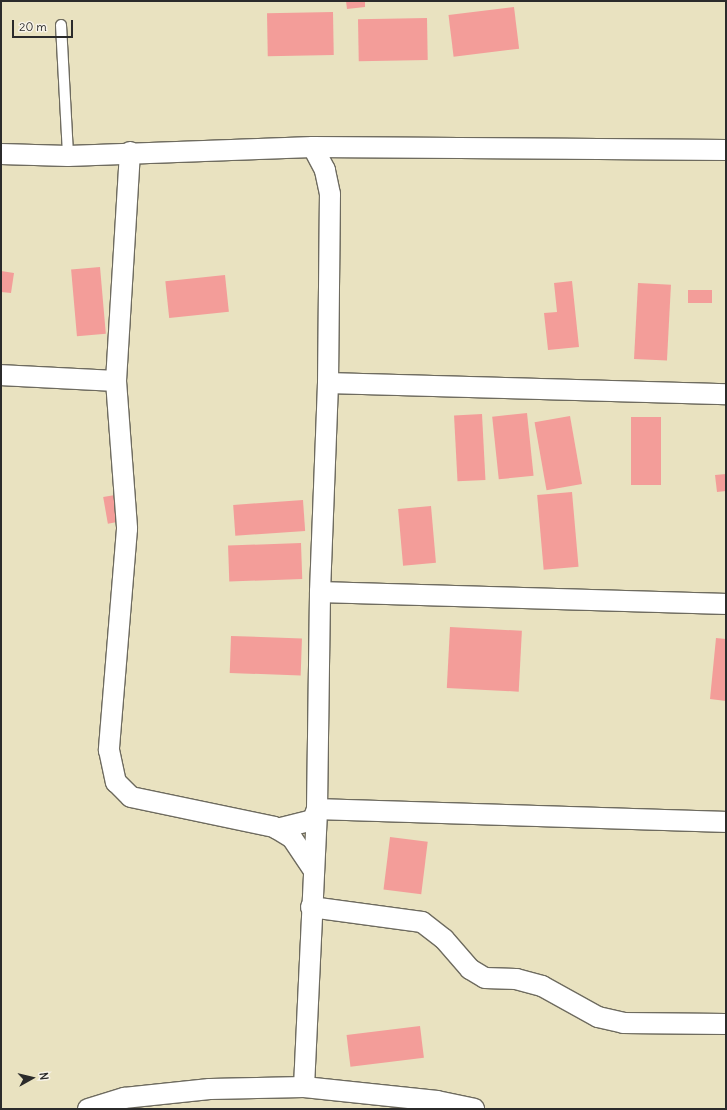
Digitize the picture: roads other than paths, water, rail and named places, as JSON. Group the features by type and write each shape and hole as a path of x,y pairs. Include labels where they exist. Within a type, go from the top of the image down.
{"street":[{"path":"1,154 68,156 130,152 313,147 726,150"},
{"path":"304,1087 312,868 317,809 320,592 328,383 330,194 325,170 313,147"},
{"path":"130,152 116,381 127,529 109,750 116,782 131,797 277,829 292,838 312,868"},
{"path":"1,375 116,381"},
{"path":"328,383 726,394"},
{"path":"320,592 726,604"},
{"path":"277,829 313,820 317,809"},
{"path":"317,809 726,822"},
{"path":"311,907 422,922 444,939 470,970 485,978 516,979 542,986 598,1017 623,1023 726,1024"},
{"path":"88,1109 124,1098 210,1088 304,1087 437,1101 474,1109"}],"lane":[{"path":"61,25 68,156"}]}
